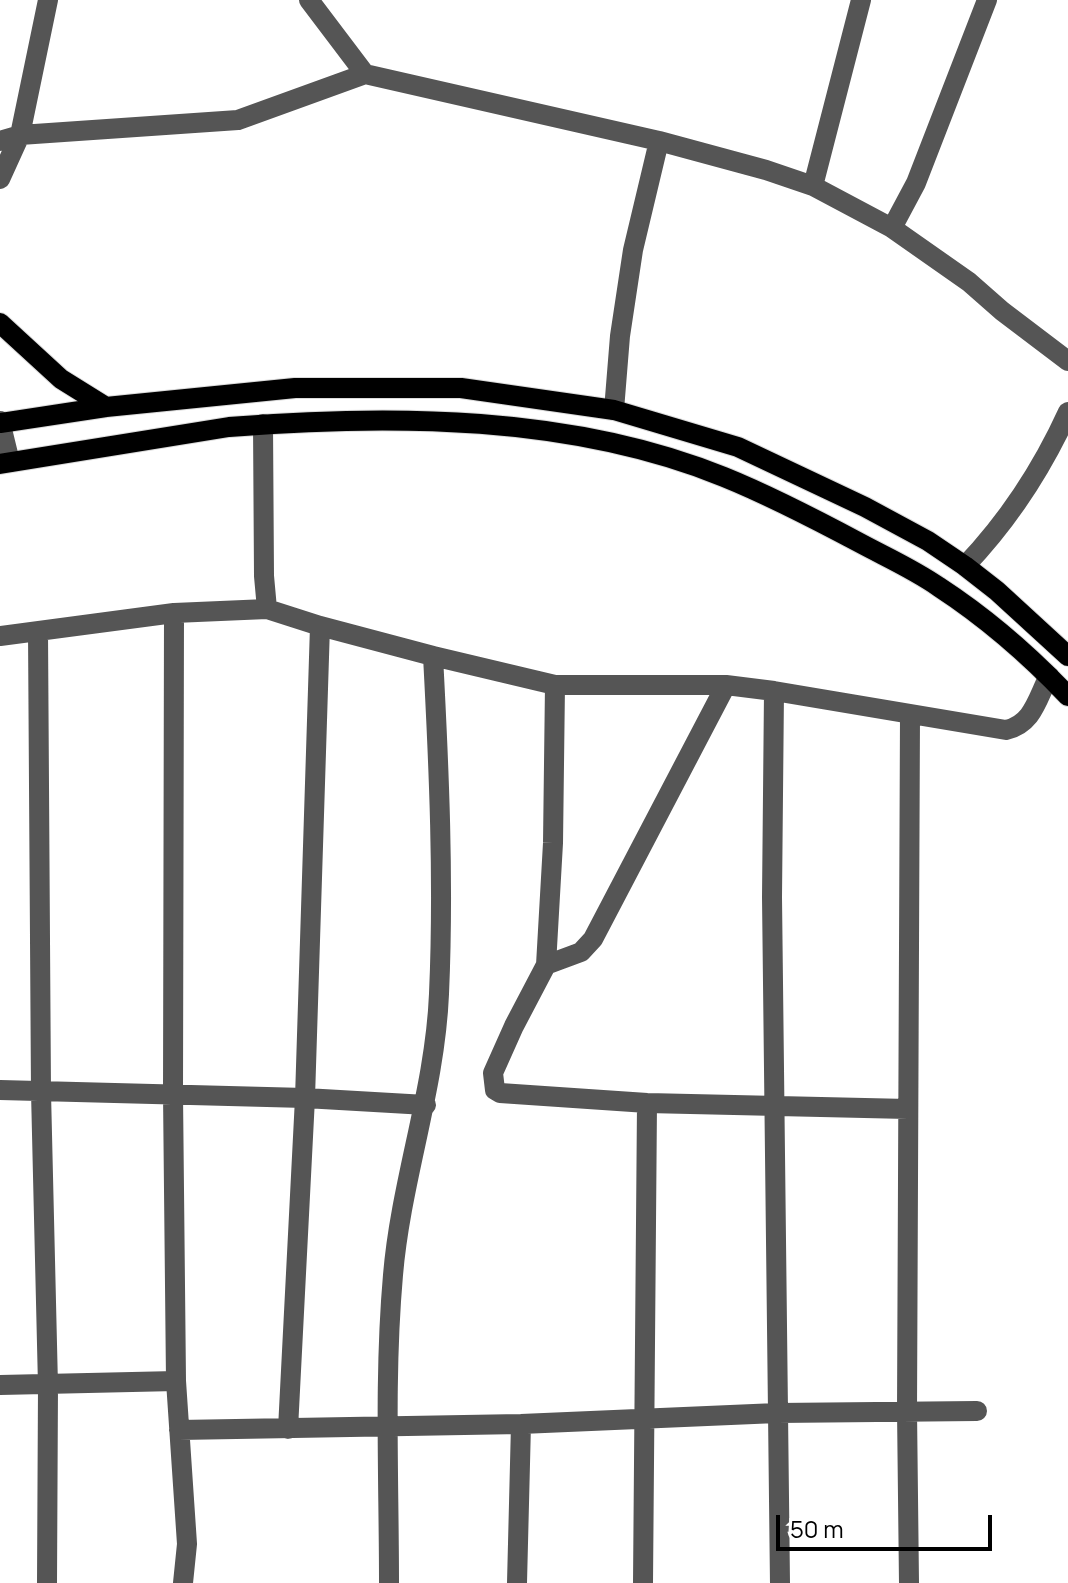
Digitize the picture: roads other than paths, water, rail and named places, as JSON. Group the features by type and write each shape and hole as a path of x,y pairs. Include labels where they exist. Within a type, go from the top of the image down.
{"main road":[{"path":"0,323 61,379 106,407"},
{"path":"0,422 106,407 295,388 461,388 614,410 738,447 865,507 928,541 997,591 1068,656"},
{"path":"5,463 263,424 434,421 588,438 658,454 722,476 794,508 938,586 1049,676 1068,696"}],"street":[{"path":"0,179 48,0"},
{"path":"309,0 365,74"},
{"path":"813,186 861,0"},
{"path":"892,228 916,183 987,0"},
{"path":"10,138 238,120 365,74 659,141 813,186 892,228 969,282 1068,361"},
{"path":"614,410 620,336 633,250 659,141"},
{"path":"965,566 1000,526 1028,487 1068,412"},
{"path":"0,422 5,463"},
{"path":"263,424 267,609"},
{"path":"0,636 174,613 267,609 433,656 555,685 726,685 1006,730 1026,722 1049,676"},
{"path":"174,613 173,1094 176,1381 186,1492 187,1544 183,1583"},
{"path":"288,1429 305,1098 320,626"},
{"path":"38,632 41,1092 48,1386 47,1583"},
{"path":"389,1583 388,1427 393,1275 400,1222 426,1105 439,995 438,748 433,656"},
{"path":"555,685 553,843 546,965 493,1073 495,1090 500,1093 647,1103 908,1109"},
{"path":"546,965 581,952 593,939 726,685"},
{"path":"774,691 772,897 780,1583"},
{"path":"909,1583 910,715"},
{"path":"0,1090 305,1098 426,1105"},
{"path":"643,1583 647,1103"},
{"path":"0,1385 176,1381"},
{"path":"179,1430 521,1424 777,1413 977,1411"},
{"path":"517,1583 521,1424"}]}
